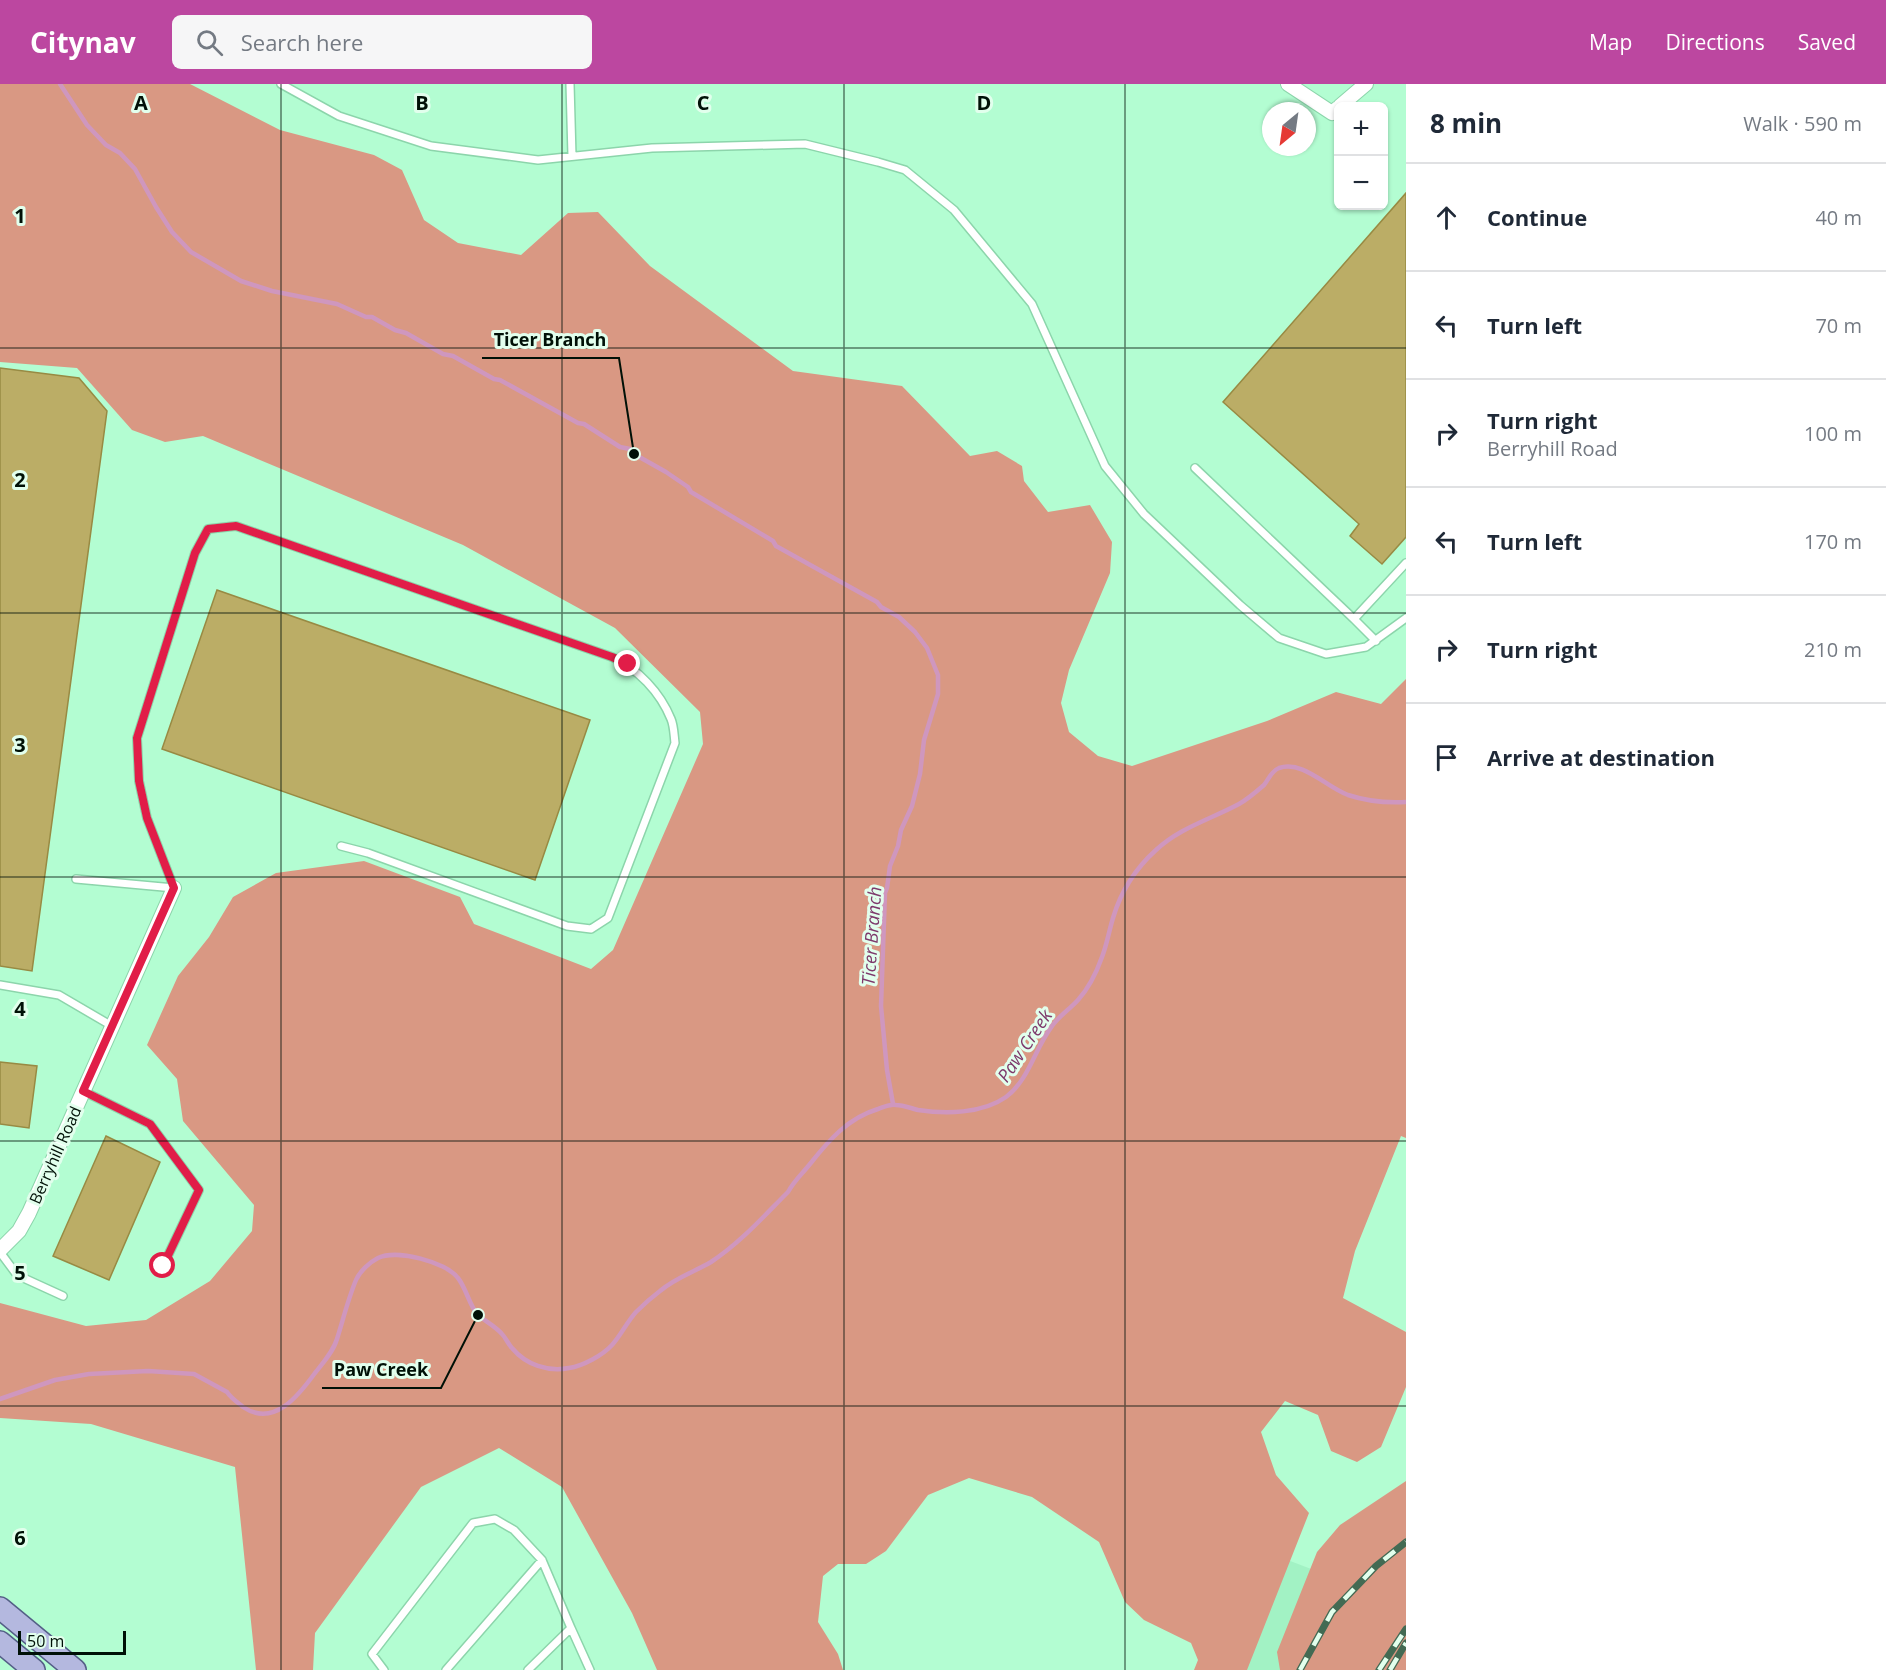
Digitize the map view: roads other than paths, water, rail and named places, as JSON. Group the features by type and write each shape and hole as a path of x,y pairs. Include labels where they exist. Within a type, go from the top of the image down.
{"main road":[{"path":"0,1608 75,1670"},
{"path":"0,1642 34,1670"}],"street":[{"path":"1288,84 1334,107"},
{"path":"1345,102 1366,84"},
{"name":"Berryhill Road","path":"0,1251 19,1230 29,1213 174,888"}],"lane":[{"path":"570,84 572,156"},
{"path":"285,85 339,116 431,146 538,160 652,148 805,144 905,170 954,210 1032,304 1105,466 1144,514 1240,605 1279,638 1326,654 1366,646 1406,618"},
{"path":"1195,468 1376,641"},
{"path":"76,879 174,888 147,818 139,781 137,738 195,553 208,529 236,526 612,657 628,664 656,692 672,721 675,743 608,918 591,929 567,926 368,853 341,846"},
{"path":"1354,619 1406,563"},
{"path":"0,985 59,995 112,1026"},
{"path":"83,1091 150,1124 199,1190 163,1266"},
{"path":"0,1251 17,1275 63,1296"},
{"path":"384,1670 372,1654 473,1523 495,1519 514,1530 542,1560 590,1670"},
{"path":"446,1670 542,1560"},
{"path":"528,1670 571,1628"}],"waterway":[{"name":"Ticer Branch","path":"60,84 87,125 106,145 120,153 135,169 172,232 191,252 241,281 272,291 337,304 366,317 372,317 443,354 453,356 494,379 500,380 578,423 584,424 620,447 630,449 634,454 688,487 691,492 773,541 776,546 877,602 881,607 899,617 915,632 927,648 938,675 938,694 924,740 920,774 912,806 901,830 898,846 890,866 885,893 881,1006 887,1070 893,1104"},
{"name":"Paw Creek","path":"0,1399 55,1380 89,1374 148,1371 194,1374 227,1392 243,1407 265,1414 275,1411 285,1406 301,1391 330,1353 360,1273 378,1258 397,1255 432,1262 452,1272 461,1282 477,1314 499,1331 518,1354 531,1363 545,1368 561,1369 586,1362 612,1345 636,1312 657,1293 672,1282 722,1255 742,1238 788,1192 832,1138 857,1118 892,1105 940,1112 975,1110 996,1103 1014,1090 1052,1026 1078,1000 1092,980 1104,952 1116,908 1130,881 1149,857 1165,842 1242,802 1264,785 1279,768 1288,767 1306,771 1340,791 1362,799 1406,802"}],"railway":[{"path":"1300,1670 1332,1612 1376,1566 1406,1542"},
{"path":"1379,1670 1406,1629"},
{"path":"1390,1670 1406,1643"}],"place":[{"name":"Ticer Branch","path":"634,454"},
{"name":"Paw Creek","path":"478,1315"}]}
